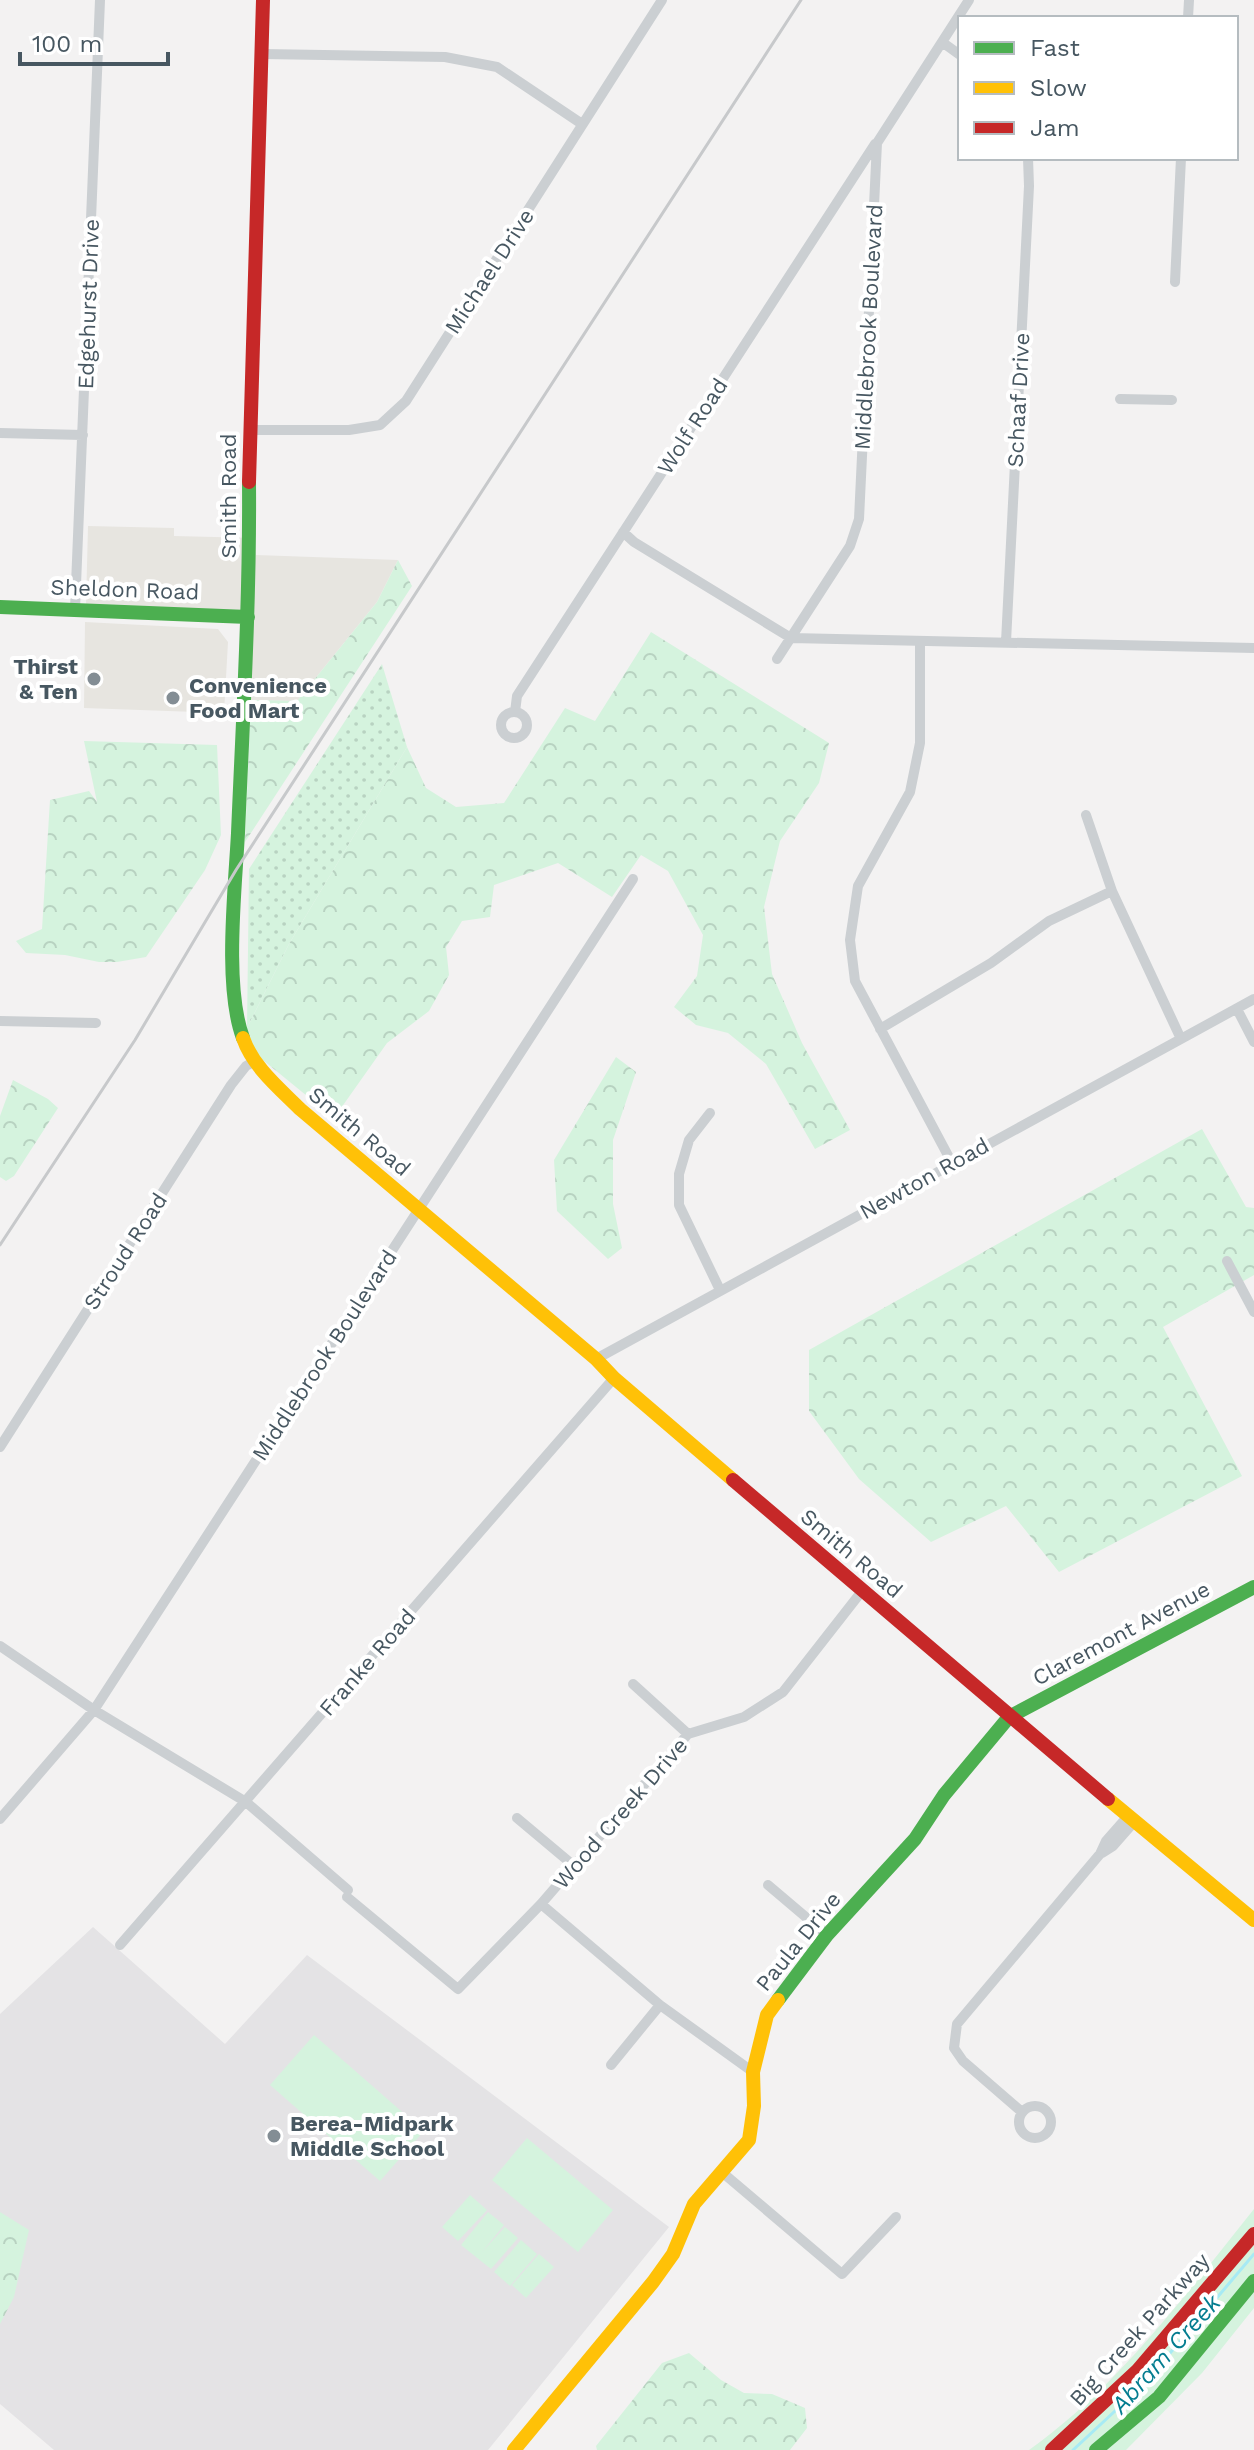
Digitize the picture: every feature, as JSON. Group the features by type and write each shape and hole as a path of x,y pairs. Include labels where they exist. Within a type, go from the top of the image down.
{"main road":[{"name":"Smith Road","path":"263,0 249,430 248,617 234,912 234,996 239,1031 255,1061 300,1109 596,1359 614,1378 1009,1717 1254,1920"},
{"name":"Sheldon Road","path":"0,607 248,617"},
{"name":"Claremont Avenue","path":"1009,1717 1254,1587"},
{"name":"Paula Drive","path":"514,2450 653,2282 673,2254 694,2204 749,2140 754,2106 753,2072 767,2015 827,1935 915,1839 944,1795 1009,1717"},
{"name":"Big Creek Parkway","path":"1052,2450 1137,2371 1254,2234"},
{"path":"1096,2450 1159,2397 1254,2281"}],"street":[{"name":"Edgehurst Drive","path":"75,609 100,0"},
{"name":"Michael Drive","path":"249,430 349,430 380,425 406,401 662,0"},
{"path":"877,143 958,17"},
{"path":"942,42 958,54"},
{"path":"263,54 445,57 497,67 582,124"},
{"name":"Wolf Road","path":"515,712 517,696 877,143"},
{"name":"Middlebrook Boulevard","path":"777,659 850,546 859,519 877,143"},
{"name":"Schaaf Drive","path":"1006,642 1028,160"},
{"path":"1175,282 1181,160"},
{"path":"1120,399 1172,400"},
{"path":"0,433 83,435"},
{"path":"623,532 791,638 1254,648"},
{"path":"920,642 920,743 910,792 858,886 850,940 855,981 952,1163"},
{"path":"1086,815 1112,891 1181,1039"},
{"name":"Middlebrook Boulevard","path":"0,1819 94,1710 633,879"},
{"path":"880,1029 991,963 1049,921 1112,891"},
{"name":"Newton Road","path":"596,1359 1254,999"},
{"path":"1237,1009 1254,1042"},
{"path":"0,1021 96,1023"},
{"name":"Stroud Road","path":"0,1447 231,1085 246,1066 255,1061"},
{"path":"710,1113 689,1140 679,1174 679,1205 720,1290"},
{"path":"1227,1261 1254,1312"},
{"name":"Franke Road","path":"120,1945 614,1378"},
{"name":"Wood Creek Drive","path":"246,1802 458,1989 541,1904 688,1734 744,1717 783,1692 862,1591"},
{"path":"0,1646 94,1710 246,1802"},
{"path":"633,1684 688,1734"},
{"path":"517,1818 573,1865"},
{"path":"1022,2112 963,2061 954,2048 957,2024 1100,1854 1106,1841 1131,1819"},
{"path":"768,1885 827,1935"},
{"path":"541,1904 660,2005 753,2072"},
{"path":"611,2065 660,2005"},
{"path":"723,2173 842,2274 896,2217"}],"shaded area":[{"path":"88,526 174,528 174,536 255,538 256,555 398,560 377,602 297,701 242,700 243,610 86,605"},
{"path":"85,622 218,629 228,642 224,713 84,708"},
{"name":"Berea-Midpark Middle School","path":"93,1927 225,2044 307,1955 669,2227 488,2450 54,2450 0,2404 0,2014"}],"green space":[{"path":"398,560 412,586 245,842 251,700 297,701 377,602"},
{"path":"651,632 829,743 819,783 780,841 764,907 772,974 802,1043 850,1130 815,1149 766,1064 728,1033 696,1025 674,1007 697,976 703,935 668,871 641,855 612,897 558,863 494,885 490,917 462,921 446,947 449,975 429,1011 387,1043 334,1118 253,1052 247,1028 289,944 407,747 426,788 456,807 504,803 565,708 595,721"},
{"path":"382,664 407,747 289,944 247,1028 249,869"},
{"path":"84,741 217,745 221,835 205,870 146,957 99,962 65,955 26,953 16,941 42,929 50,800 89,791 97,802"},
{"path":"616,1057 636,1072 613,1140 613,1204 622,1248 608,1259 557,1211 554,1160"},
{"path":"13,1080 58,1108 14,1176 6,1181 0,1177 0,1116"},
{"path":"1202,1129 1246,1207 1254,1208 1254,1275 1163,1327 1242,1476 1059,1572 1006,1506 931,1542 859,1479 809,1411 809,1350"},
{"path":"314,2035 424,2131 380,2181 270,2085"},
{"path":"527,2138 613,2210 578,2252 492,2180"},
{"path":"470,2195 487,2210 458,2241 442,2227"},
{"path":"1254,2209 1254,2308 1202,2373 1126,2450 1029,2450 1062,2425 1122,2368"},
{"path":"0,2212 29,2230 14,2297 0,2324"},
{"path":"488,2212 504,2225 482,2252 505,2227 518,2238 491,2269 461,2245"},
{"path":"521,2240 537,2254 510,2286 494,2272"},
{"path":"539,2254 554,2267 526,2298 512,2285"},
{"path":"689,2353 721,2380 744,2393 772,2394 805,2408 807,2428 790,2450 597,2450 596,2446 662,2363"}],"waterway":[{"name":"Abram Creek","path":"1073,2450 1143,2385 1254,2254"}],"railway":[{"path":"0,1245 135,1040 236,870 801,0"}],"traffic: fast":[{"path":"243,1038 234,992 232,938 246,658 249,482"},
{"path":"0,607 248,617"},
{"path":"778,2000 827,1935 915,1839 944,1795 1009,1717 1254,1587"},
{"path":"1096,2450 1159,2397 1254,2281"}],"traffic: slow":[{"path":"243,1038 260,1068 300,1109 596,1359 733,1480"},
{"path":"1108,1799 1254,1920"},
{"path":"514,2450 653,2282 673,2254 694,2204 749,2140 754,2106 753,2072 767,2015 778,2000"}],"traffic: jam":[{"path":"249,482 263,0"},
{"path":"733,1480 1108,1799"},
{"path":"1052,2450 1137,2371 1254,2234"}],"place":[{"name":"Thirst & Ten","path":"94,679"},
{"name":"Convenience Food Mart","path":"173,698"},
{"name":"Berea-Midpark Middle School","path":"274,2136"}]}
